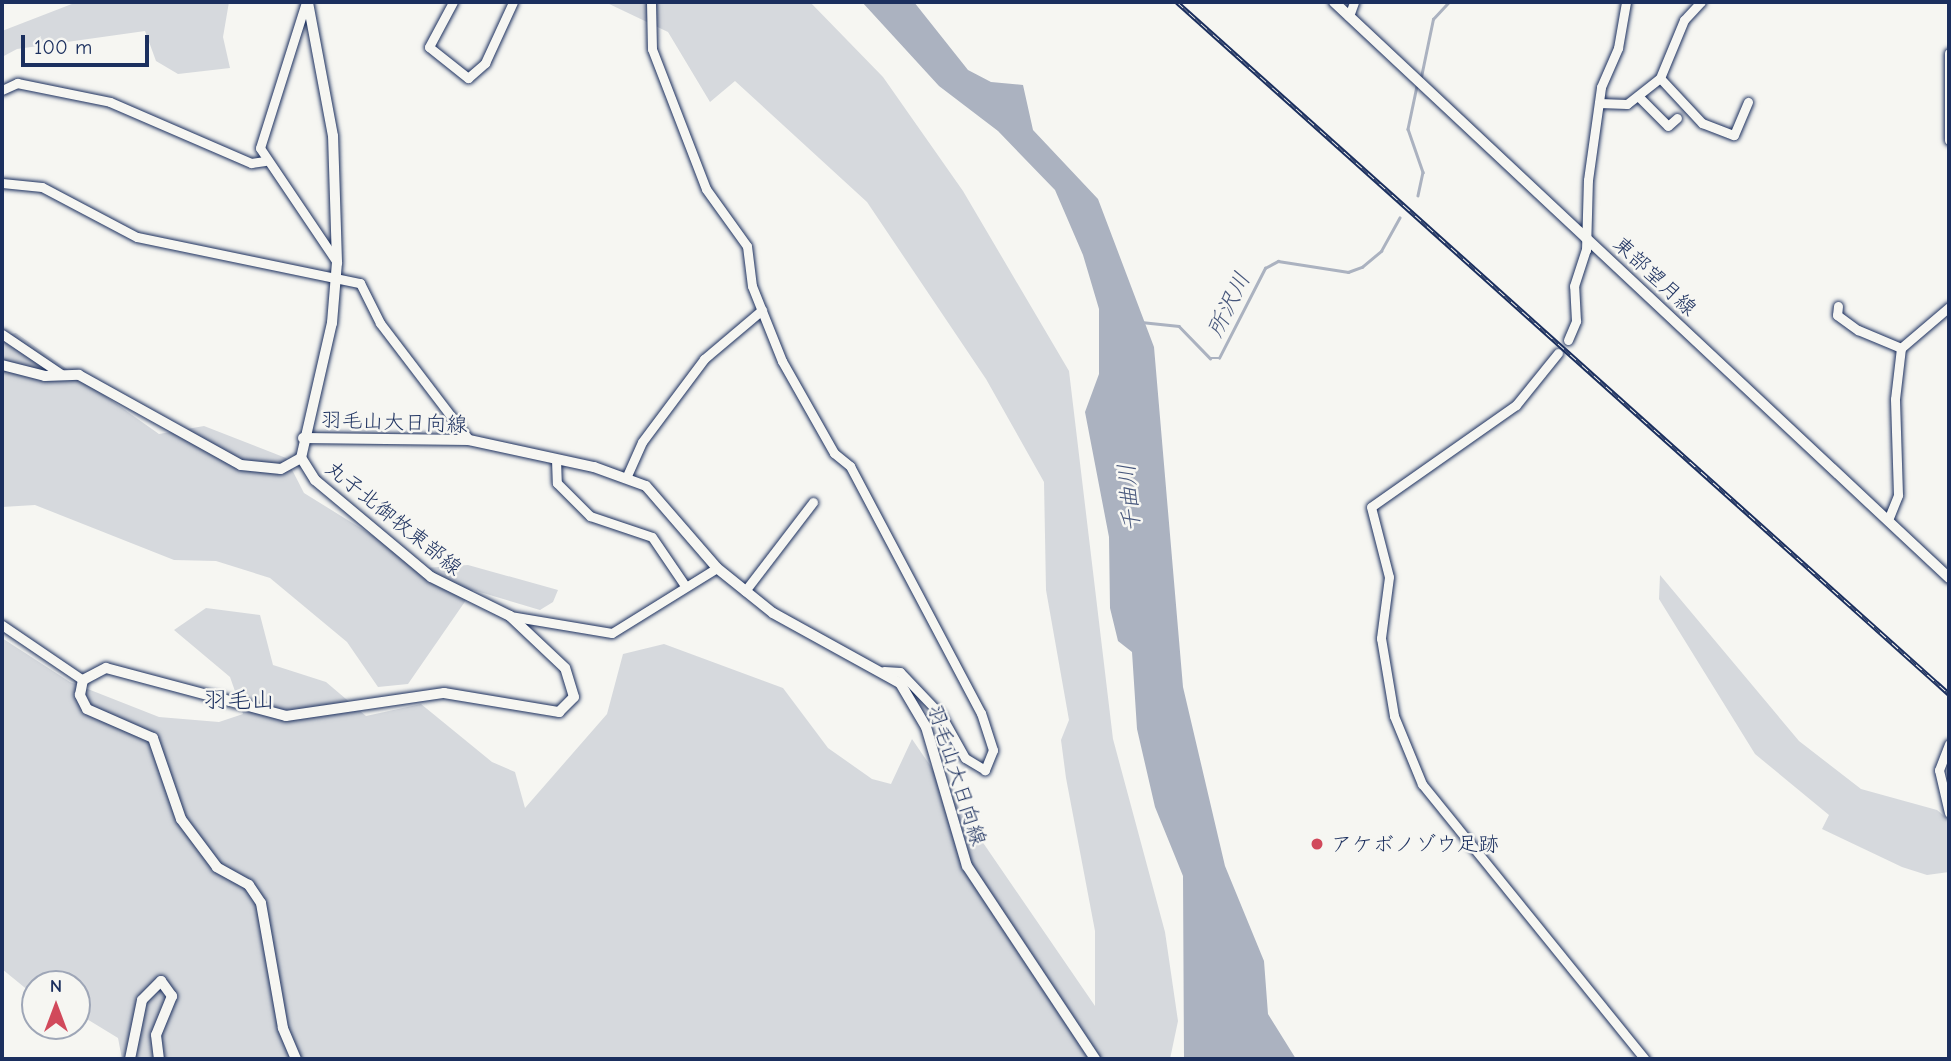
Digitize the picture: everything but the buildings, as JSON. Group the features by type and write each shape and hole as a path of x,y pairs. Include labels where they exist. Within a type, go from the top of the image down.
{"main road":[{"name":"丸子北御牧東部線","path":"83,680 95,670 120,670 286,716 444,693 549,713 567,710 574,697 565,668 510,616 431,577 316,480 301,458 337,276 331,117 307,2"},
{"name":"東部望月線","path":"1335,2 1949,578"},
{"path":"2,365 61,374 100,386 186,440 241,465 281,468 301,458"},
{"name":"羽毛山大日向線","path":"303,438 469,440 503,453 556,459 626,478 659,496 717,568 797,632 884,671 900,683 926,727 967,866 1095,1059"},
{"path":"83,680 80,695 88,709 153,738 181,820 217,867 249,885 261,903 283,1028 296,1059"},
{"path":"130,1059 142,1000 161,981 172,996 156,1035 159,1059"}],"street":[{"path":"307,2 260,140 265,161 337,262"},
{"path":"453,2 429,47 468,78 485,63 513,2"},
{"path":"651,2 652,49 706,189 747,246 762,310 782,362 834,453 850,466 981,713 993,750 985,770 965,758 941,715 900,672 884,671"},
{"path":"1349,16 1354,2"},
{"path":"1568,340 1588,239 1599,103 1626,2"},
{"path":"1599,103 1627,104 1660,78 1684,20 1701,2"},
{"path":"1949,53 1949,140"},
{"path":"1660,78 1702,123 1734,135 1748,102"},
{"path":"2,90 18,83 110,102 251,163 265,161"},
{"path":"1638,96 1668,126 1677,118"},
{"path":"2,183 42,187 137,237 337,276 360,283 380,323 469,440"},
{"path":"1839,306 1837,315 1858,330 1901,348"},
{"path":"1888,520 1898,495 1895,398 1901,348 1949,307"},
{"path":"626,478 642,442 704,359 762,310"},
{"path":"2,334 61,374"},
{"path":"1558,353 1516,405 1371,507 1389,577 1385,650 1394,716 1422,784 1644,1059"},
{"path":"556,459 557,482 590,516 652,537 685,587"},
{"path":"745,591 813,502"},
{"path":"510,616 612,633 717,568"},
{"path":"2,625 83,680"},
{"path":"1949,744 1939,770 1949,813"}],"shaded area":[{"path":"77,2 229,2 223,37 230,68 178,74 156,61 145,31 17,49 2,57 2,31"},
{"path":"605,2 810,2 883,77 963,191 1069,371 1113,739 1165,932 1178,1021 1170,1059 122,1059 118,1038 91,1022 91,970 21,970 21,985 2,969 2,638 70,682 159,717 219,722 243,714 230,677 174,630 206,608 260,615 273,665 326,682 366,716 421,704 492,762 515,772 525,808 607,714 623,654 664,644 783,688 828,748 872,779 891,784 912,739 1095,1006 1095,931 1066,778 1061,740 1069,720 1046,590 1044,482 986,379 867,202 735,81 710,102 668,32"},
{"path":"16,333 159,434 204,426 286,458 304,493 425,568 468,565 558,590 553,602 540,610 473,590 408,684 378,687 347,642 270,578 216,561 174,560 35,505 2,507 2,336"},
{"path":"1660,575 1799,741 1861,789 1937,810 1949,820 1949,872 1927,875 1902,867 1822,829 1829,815 1755,754 1659,599"}],"water":[{"name":"千曲川","path":"862,2 914,2 968,70 991,82 1023,85 1033,130 1098,199 1154,347 1183,687 1225,866 1264,961 1268,1014 1296,1059 1184,1059 1183,876 1155,807 1137,729 1132,652 1118,641 1110,608 1109,537 1085,412 1099,374 1099,309 1083,255 1055,190 998,131 939,86"}],"waterway":[{"name":"所沢川","path":"1421,77 1433,19 1449,2"},
{"name":"所沢川","path":"1417,86 1408,129 1423,172 1418,195"},
{"name":"所沢川","path":"1141,322 1179,326 1210,358 1219,358 1265,268 1278,261 1348,272 1362,267 1381,251 1399,218"}],"railway":[{"path":"1177,2 1949,694"}],"place":[{"name":"アケボノゾウ足跡","path":"1317,844"}],"district":[{"name":"羽毛山","path":"239,700"}]}
